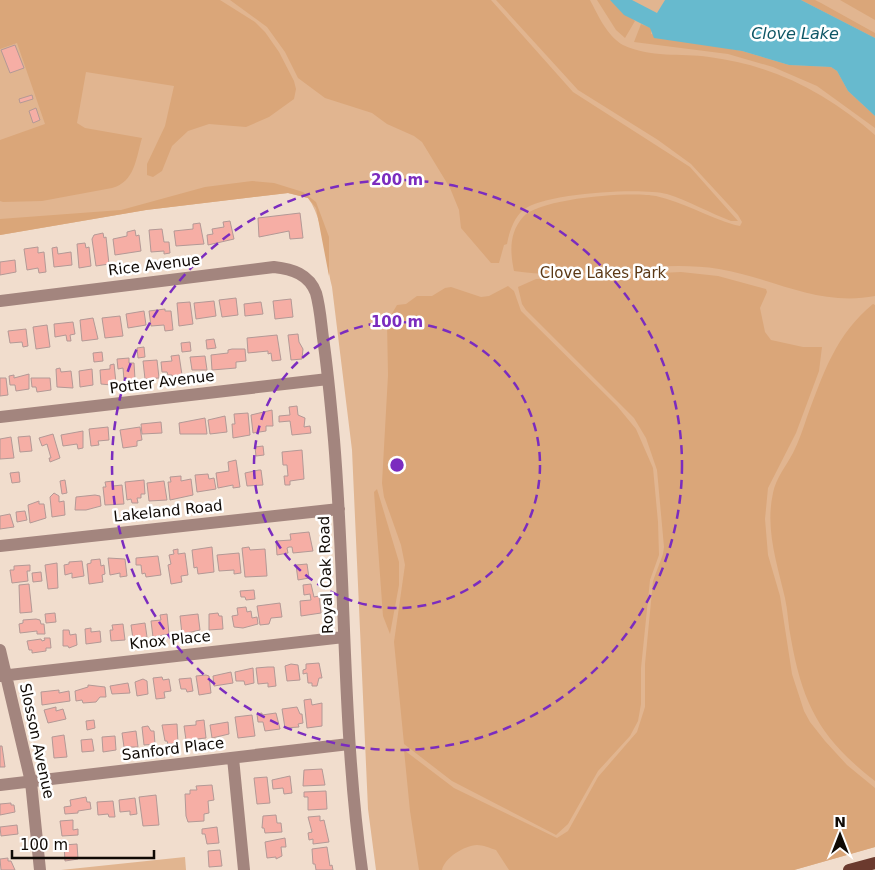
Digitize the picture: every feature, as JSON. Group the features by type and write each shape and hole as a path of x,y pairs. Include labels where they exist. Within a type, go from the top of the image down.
{"main road":[{"path":"849,870 875,863"}],"street":[{"name":"Rice Avenue","path":"0,301 274,267 293,270 309,281"},
{"name":"Royal Oak Road","path":"309,281 316,294 328,379 339,509 350,744 362,870"},
{"name":"Potter Avenue","path":"0,417 328,379"},
{"name":"Lakeland Road","path":"0,546 339,509"},
{"name":"Knox Place","path":"3,675 344,637"},
{"name":"Slosson Avenue","path":"0,650 3,675 31,782 40,870"},
{"name":"Sanford Place","path":"0,785 350,744"},
{"path":"233,758 244,870"}],"green space":[{"name":"Clove Lakes Park","path":"0,0 875,0 875,847 794,870 376,870 368,809 352,450 332,287 318,217 308,198 288,193 146,210 0,235"},
{"path":"185,857 186,870 61,870"}],"shaded area":[{"path":"0,0 220,0 255,22 265,32 279,52 294,81 296,89 294,99 269,117 246,127 209,124 188,131 172,146 162,171 153,177 147,175 147,164 165,126 174,86 86,72 77,123 85,128 142,138 130,175 120,185 112,188 42,201 0,201 0,140 45,124 17,43 0,49"},
{"path":"230,0 491,0 573,92 690,167 738,221 731,221 667,194 654,192 593,193 550,199 523,210 512,226 499,263 491,263 461,228 459,210 450,188 422,142 414,136 387,124 372,113 325,98 298,78 285,52 267,27"},
{"path":"496,0 590,0 608,31 623,45 644,52 709,57 733,61 777,74 818,94 857,120 875,135 875,296 835,298 815,295 739,273 693,266 668,266 565,274 514,271 512,243 518,223 532,210 547,205 607,195 656,196 735,225 740,226 742,222 738,215 691,164 658,140 578,90"},
{"path":"597,0 610,0 635,21 625,38 616,30"},
{"path":"801,0 815,0 821,3 875,33 875,38"},
{"path":"840,0 875,0 875,20"},
{"path":"641,24 651,28 651,34 742,51 789,65 831,67 837,71 848,91 875,116 875,128 817,86 773,67 728,54 634,42"},
{"path":"252,181 274,183 303,192 316,202 329,237 329,276 316,208 308,198 288,193 146,210 0,235 0,219 121,210 205,187"},
{"path":"681,272 718,276 766,289 767,292 760,308 765,332 771,340 803,347 822,347 819,371 796,433 768,488 765,519 768,555 780,596 792,674 804,711 825,741 847,765 875,788 875,847 794,870 509,870 496,850 477,845 456,853 447,861 442,870 419,870 410,811 404,750 454,788 557,838 568,831 598,777 637,732 645,707 645,664 653,581 664,547 657,470 646,438 634,418 526,310 522,304 518,287 536,279"},
{"path":"508,286 514,291 521,311 617,406 636,429 653,468 658,522 659,555 650,580 641,668 641,704 638,721 630,736 598,771 568,824 556,835 452,781 404,744 394,642 405,565 401,545 384,497 382,483 388,375 387,322 397,305 406,304 417,296 432,296 445,288 451,287 481,297 489,296"},
{"path":"873,304 875,305 875,781 841,751 817,719 809,702 796,663 786,603 773,546 770,520 774,488 797,444 825,370 849,328"},
{"path":"377,489 399,562 399,585 390,634 383,616 374,492"}],"water":[{"name":"Clove Lake","path":"610,0 632,0 657,13 665,0 801,0 875,38 875,116 848,91 837,71 831,67 789,65 742,51 654,38 650,28 624,15"}],"building":[{"path":"15,45 24,68 10,73 1,50"},
{"path":"32,95 33,99 20,103 19,99"},
{"path":"36,108 40,120 33,123 29,111"},
{"path":"300,213 303,238 290,239 289,231 259,237 258,218"},
{"path":"230,221 234,239 208,245 207,235 213,234 212,229 224,227 223,222"},
{"path":"200,223 204,244 176,246 174,231 193,229 193,224"},
{"path":"162,229 164,242 169,242 170,253 164,254 164,251 151,252 149,230"},
{"path":"135,230 136,236 139,235 141,251 115,255 113,239 127,236 127,232"},
{"path":"103,233 104,238 106,237 109,264 96,266 92,239 94,235"},
{"path":"85,243 86,248 89,247 91,266 79,268 77,244"},
{"path":"38,247 38,253 44,252 46,272 39,273 38,268 27,270 24,249"},
{"path":"57,247 58,254 71,252 72,265 54,267 52,248"},
{"path":"15,260 16,272 0,275 0,262"},
{"path":"236,298 238,315 222,317 219,300"},
{"path":"291,299 293,317 275,319 273,301"},
{"path":"214,301 216,316 196,319 194,303"},
{"path":"190,302 193,324 179,326 177,303"},
{"path":"261,302 263,314 245,316 244,304"},
{"path":"165,309 165,311 171,311 173,330 165,331 164,325 151,326 149,311"},
{"path":"144,311 146,325 128,328 126,314"},
{"path":"120,316 123,336 105,338 102,318"},
{"path":"93,318 98,339 82,341 80,320"},
{"path":"73,322 75,334 70,335 71,341 67,341 66,335 55,337 54,324"},
{"path":"47,325 50,347 36,349 33,327"},
{"path":"26,329 28,346 23,347 22,342 10,343 8,331"},
{"path":"298,334 299,342 303,349 302,359 291,360 288,335"},
{"path":"277,335 281,360 272,361 271,353 268,354 268,351 248,353 247,338"},
{"path":"214,339 216,348 207,349 206,340"},
{"path":"190,342 191,351 182,352 181,343"},
{"path":"144,347 145,357 138,358 137,348"},
{"path":"245,349 246,361 236,362 236,368 212,370 211,355 228,353 228,350"},
{"path":"102,352 103,361 94,362 93,353"},
{"path":"179,355 182,375 172,376 168,375 167,372 162,372 161,362 172,361 171,356"},
{"path":"205,356 207,370 192,370 190,357"},
{"path":"129,358 129,363 134,363 135,379 128,382 124,380 123,368 118,369 117,359"},
{"path":"157,360 159,378 145,379 143,361"},
{"path":"114,364 116,383 111,383 111,385 101,384 100,370 110,369 110,365"},
{"path":"60,368 61,372 71,371 73,388 57,387 56,369"},
{"path":"92,369 93,385 80,387 79,371"},
{"path":"29,374 29,389 16,391 15,385 10,385 9,376 14,375 14,378"},
{"path":"0,378 6,378 8,395 0,396"},
{"path":"31,378 50,378 51,390 37,392 36,387 32,387"},
{"path":"297,406 298,415 305,418 304,427 310,426 311,433 292,435 290,421 279,422 279,416 290,415 289,407"},
{"path":"272,410 273,426 266,426 266,431 253,433 251,415"},
{"path":"248,413 250,435 233,438 232,424 235,424 234,414"},
{"path":"225,416 227,432 210,434 208,420"},
{"path":"205,418 207,434 180,434 179,423"},
{"path":"161,422 162,433 142,434 141,424"},
{"path":"108,427 109,440 98,441 99,445 91,446 89,429"},
{"path":"140,427 142,440 137,441 137,446 123,448 120,430"},
{"path":"83,431 83,448 78,449 77,444 63,446 61,435"},
{"path":"53,434 60,458 50,462 49,458 51,458 47,444 42,446 39,438"},
{"path":"30,436 32,451 20,452 18,437"},
{"path":"11,437 14,458 0,459 0,439"},
{"path":"263,446 264,455 256,456 255,447"},
{"path":"302,450 304,479 290,481 290,485 285,485 284,476 288,476 287,465 283,465 282,452"},
{"path":"236,460 240,487 233,488 233,485 218,488 216,473 229,471 228,462"},
{"path":"261,470 263,485 247,486 245,473"},
{"path":"19,472 20,482 12,483 10,473"},
{"path":"208,474 209,479 214,478 216,489 197,492 195,475"},
{"path":"181,476 181,481 191,479 193,495 170,500 168,482 171,482 170,477"},
{"path":"65,480 67,493 62,494 60,481"},
{"path":"144,480 145,494 141,494 141,498 137,498 138,503 132,503 131,499 127,500 125,482"},
{"path":"113,481 113,486 122,485 124,504 105,505 103,487 106,487 105,482"},
{"path":"164,481 167,500 149,501 147,483"},
{"path":"54,493 59,496 59,502 64,501 65,515 52,517 50,497"},
{"path":"100,496 101,506 86,510 75,510 76,497"},
{"path":"39,501 39,504 44,504 46,518 30,523 28,505"},
{"path":"25,511 27,520 17,522 16,512"},
{"path":"10,514 14,527 0,529 0,516"},
{"path":"309,532 313,551 293,553 292,547 289,547 287,548 288,553 277,555 276,541 291,540 290,534"},
{"path":"212,547 214,572 198,574 197,567 194,568 192,550"},
{"path":"249,547 250,550 265,549 267,576 245,577 242,548"},
{"path":"178,549 178,554 185,553 188,575 181,576 182,582 171,584 168,565 171,564 169,555 174,554 173,550"},
{"path":"239,553 241,573 234,574 234,570 219,571 217,555"},
{"path":"158,556 161,575 146,577 145,573 142,574 141,565 136,565 136,558"},
{"path":"108,558 125,559 127,576 120,577 120,573 110,575"},
{"path":"100,559 101,566 104,565 105,574 102,575 103,582 89,584 87,564 91,563 91,560"},
{"path":"82,561 84,576 72,578 72,573 65,575 64,565 69,564 69,562"},
{"path":"57,563 58,588 48,589 45,565"},
{"path":"307,564 309,578 298,580 296,565"},
{"path":"30,565 30,571 27,571 28,581 12,583 10,570 14,570 14,566"},
{"path":"41,572 42,581 33,582 32,573"},
{"path":"29,584 32,612 20,613 19,585"},
{"path":"311,584 314,597 319,596 321,613 301,616 300,601 311,600 310,594 304,595 303,585"},
{"path":"254,590 255,599 246,600 245,597 241,597 240,591"},
{"path":"280,603 282,617 271,618 269,624 260,625 257,606"},
{"path":"246,607 247,612 251,611 252,618 257,617 258,624 243,628 234,627 232,616 238,615 237,608"},
{"path":"55,613 56,622 46,623 45,614"},
{"path":"218,613 219,616 222,616 223,629 209,630 209,614"},
{"path":"167,614 169,634 153,637 151,621 161,620 160,615"},
{"path":"198,614 200,630 182,634 180,616"},
{"path":"23,620 40,620 41,624 44,624 45,634 37,634 37,631 20,633 19,624 23,623"},
{"path":"145,623 147,637 133,639 131,625"},
{"path":"123,624 125,640 111,641 110,630 113,630 112,625"},
{"path":"91,628 91,632 100,631 101,642 86,644 85,629"},
{"path":"63,630 69,630 70,635 76,634 77,645 69,648 68,646 63,646"},
{"path":"44,638 50,638 51,648 46,648 46,651 32,653 32,650 29,650 27,641 41,639 42,641 45,640"},
{"path":"319,663 322,678 319,678 317,686 312,686 312,683 308,683 307,673 303,674 303,670 306,669 306,664"},
{"path":"291,664 298,665 300,680 287,681 285,666"},
{"path":"274,667 276,686 268,687 268,683 258,684 256,668"},
{"path":"253,668 254,683 245,685 244,681 236,681 235,672"},
{"path":"231,672 233,683 214,686 213,676"},
{"path":"196,676 209,676 211,693 199,695"},
{"path":"162,677 163,680 169,679 171,691 164,692 165,698 156,699 153,678"},
{"path":"191,678 193,691 187,692 186,689 181,689 179,679"},
{"path":"143,679 147,681 148,694 137,696 135,682"},
{"path":"128,683 130,693 112,694 110,686"},
{"path":"88,685 105,687 106,697 100,697 96,702 83,703 82,700 76,701 75,691 88,687"},
{"path":"59,690 59,693 69,691 70,701 42,705 41,692"},
{"path":"311,699 312,705 322,703 322,726 307,728 304,700"},
{"path":"56,707 56,711 63,709 66,719 48,723 44,710"},
{"path":"297,707 300,714 302,714 303,723 298,724 299,727 285,728 282,709"},
{"path":"262,713 262,715 276,713 280,729 265,731 263,722 258,722 257,714"},
{"path":"252,715 255,736 238,738 235,717"},
{"path":"94,720 95,728 87,730 86,721"},
{"path":"204,720 206,738 186,740 184,726 196,725 196,721"},
{"path":"228,722 229,734 212,738 210,725"},
{"path":"177,724 178,743 168,744 165,741 162,725"},
{"path":"148,726 151,731 154,731 155,744 144,745 142,727"},
{"path":"136,731 138,747 124,747 122,733"},
{"path":"64,735 67,757 54,758 52,737"},
{"path":"115,736 116,750 103,752 102,737"},
{"path":"92,739 94,751 82,752 81,740"},
{"path":"0,746 2,746 5,767 0,767"},
{"path":"322,769 325,785 303,786 304,770"},
{"path":"290,776 292,793 284,794 283,788 273,789 272,780"},
{"path":"267,777 270,803 257,804 254,778"},
{"path":"212,785 214,800 208,801 209,813 204,814 204,821 188,822 185,794 190,794 190,790 197,790 196,786"},
{"path":"326,791 327,809 308,810 308,797 304,797 304,792"},
{"path":"156,795 159,825 143,826 139,797"},
{"path":"86,797 87,802 90,802 91,809 65,814 64,807 71,806 70,800"},
{"path":"135,798 137,814 130,815 130,811 120,812 119,800"},
{"path":"113,801 115,817 109,817 108,814 98,815 97,802"},
{"path":"11,803 11,805 14,805 15,812 0,815 0,804"},
{"path":"276,815 277,823 281,823 282,832 265,833 264,828 262,828 263,816"},
{"path":"320,816 320,821 324,820 329,842 313,844 313,839 309,840 308,833 312,832 308,817"},
{"path":"73,820 73,830 78,829 78,835 62,836 60,821"},
{"path":"17,825 18,834 1,836 0,827"},
{"path":"217,827 219,843 207,844 205,834 202,834 202,829"},
{"path":"285,838 286,847 281,847 282,856 276,859 276,857 267,858 265,842"},
{"path":"77,844 78,859 65,861 64,845"},
{"path":"327,847 330,866 332,865 333,870 316,870 315,864 313,864 312,849"},
{"path":"220,850 222,866 209,867 208,851"},
{"path":"8,858 8,861 11,861 15,870 1,870 0,859"}]}
